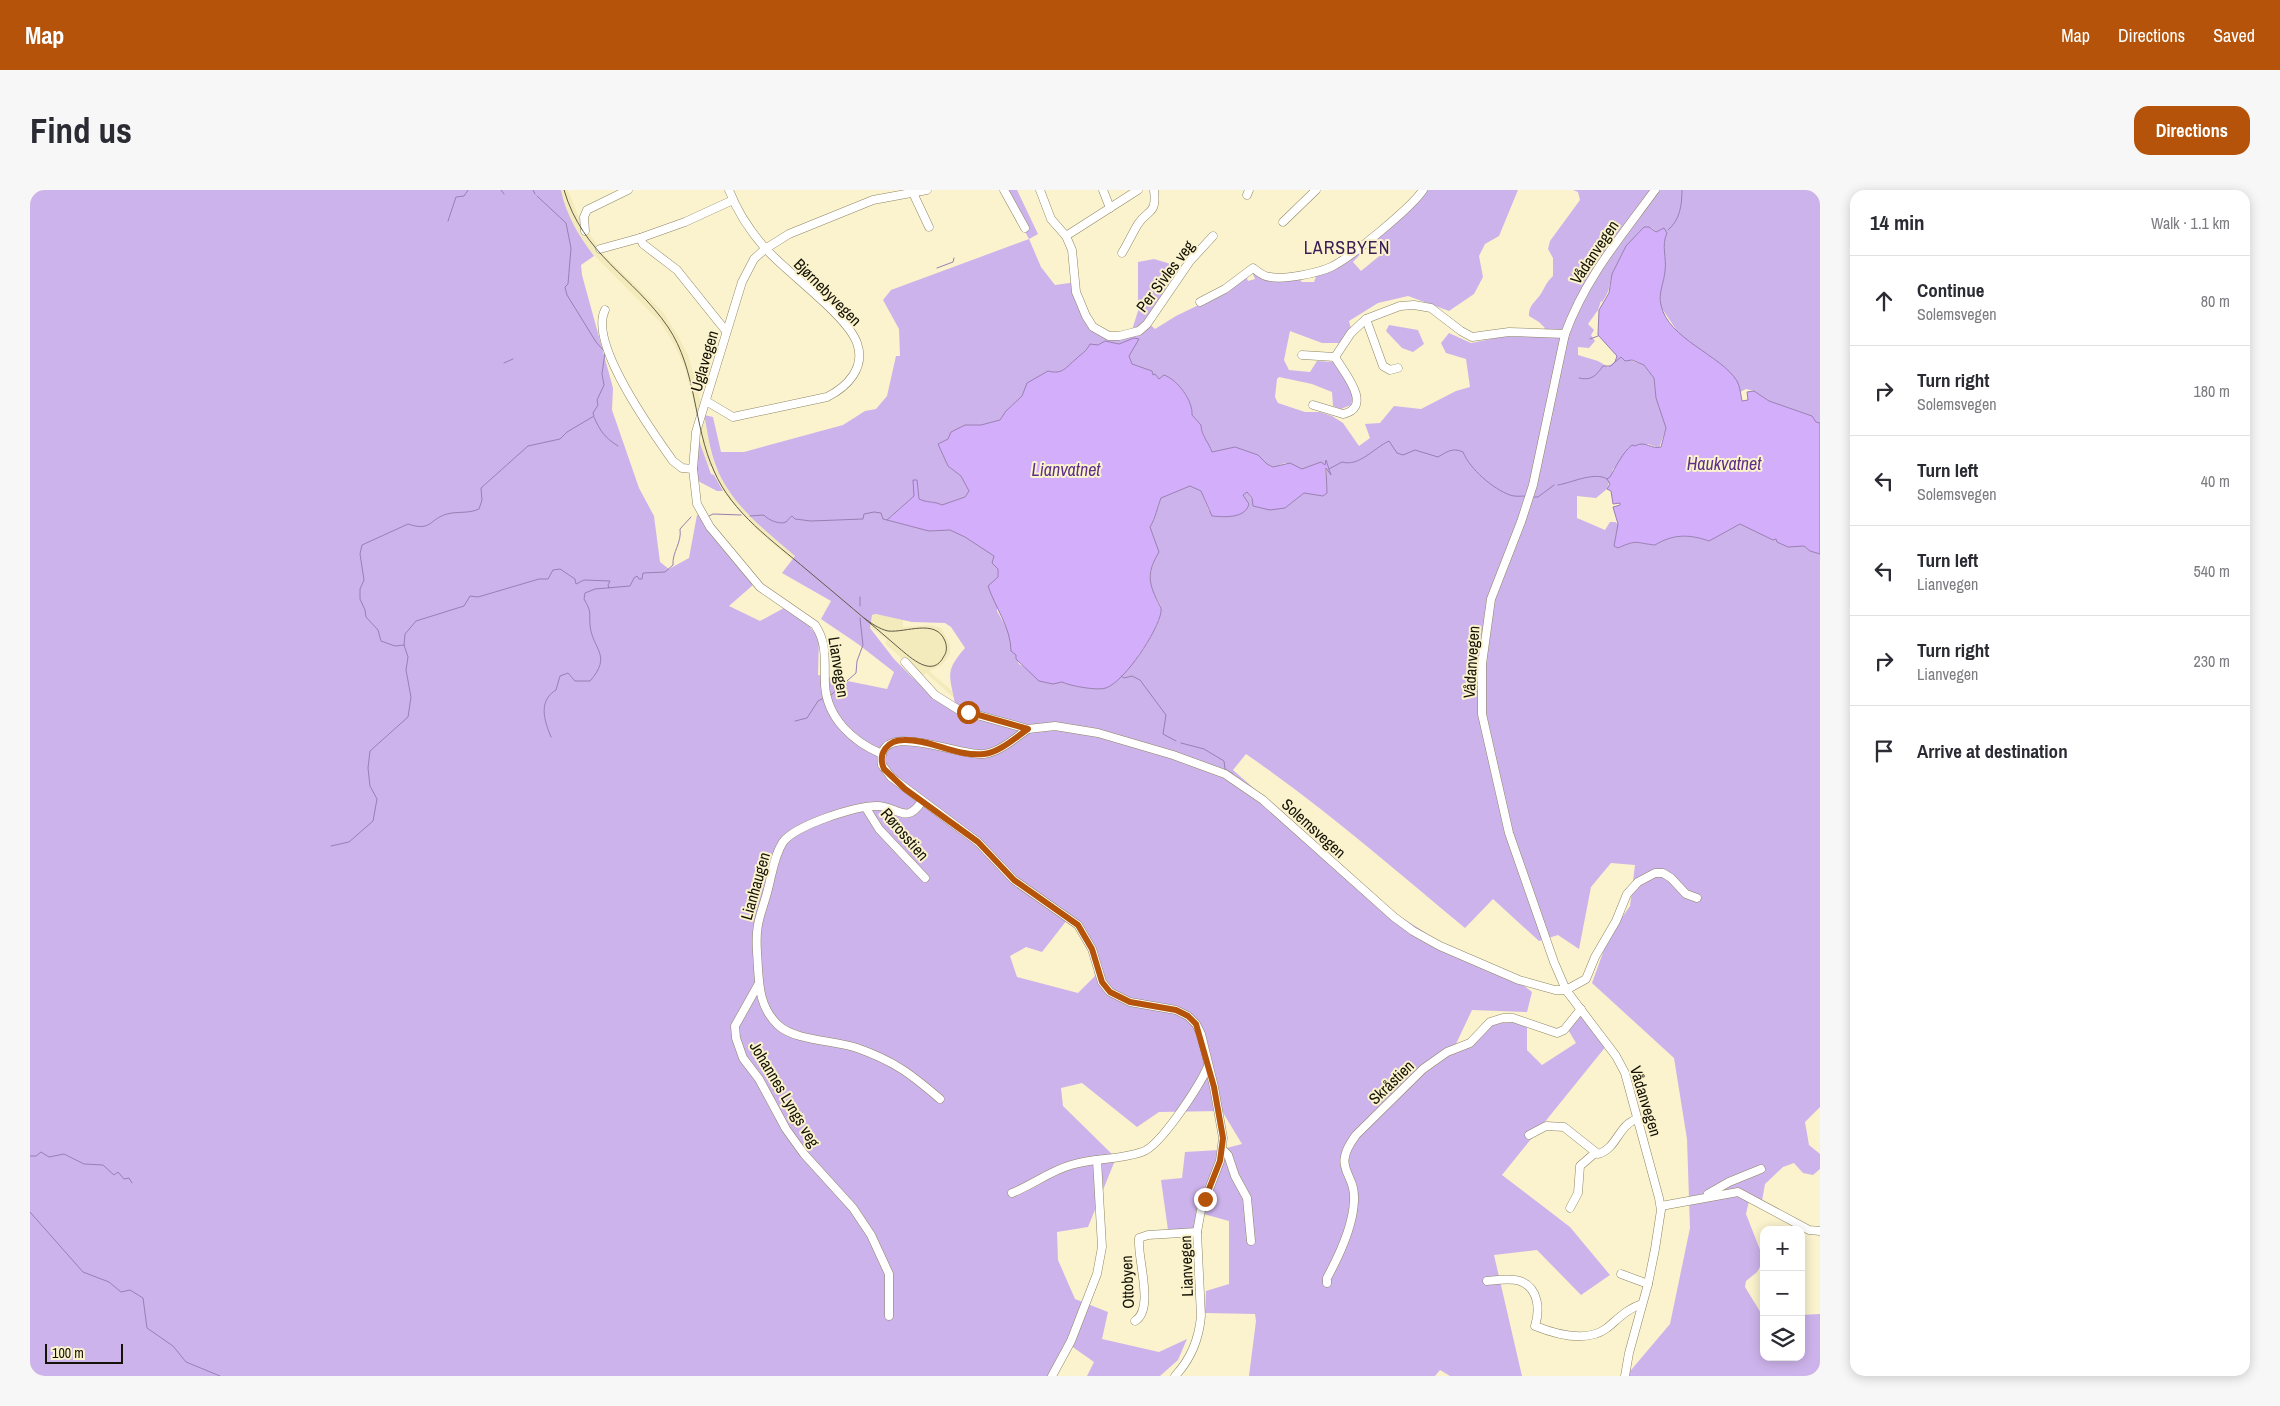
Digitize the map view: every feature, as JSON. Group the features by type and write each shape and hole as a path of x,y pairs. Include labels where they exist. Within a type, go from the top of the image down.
{"street":[{"path":"585,231 584,218 589,208 628,190"},
{"name":"Bjørnebyvegen","path":"706,401 731,416 742,417 827,397 847,384 856,370 859,351 852,333 837,316 765,249 744,221 729,190"},
{"name":"Uglavegen","path":"693,469 696,432 726,331 747,271 754,259 765,249 789,234 873,200 927,190"},
{"path":"1004,190 1025,228"},
{"path":"1040,190 1051,219 1066,236 1138,190"},
{"path":"1102,190 1110,208"},
{"path":"1122,253 1139,222 1150,214 1155,203 1154,190"},
{"path":"1282,222 1316,190"},
{"path":"1200,302 1225,289 1253,268 1272,278 1308,273 1332,266 1402,212 1423,190"},
{"name":"Vådanvegen","path":"1625,1376 1629,1353 1648,1284 1660,1206 1638,1119 1621,1064 1566,990 1554,962 1509,833 1482,714 1482,664 1491,599 1529,496 1540,455 1565,334 1571,317 1596,270 1655,190"},
{"path":"914,193 929,227"},
{"path":"600,249 670,229 733,200"},
{"name":"Per Sivles veg","path":"1066,236 1074,258 1075,284 1078,297 1086,316 1093,327 1109,336 1139,331 1147,324 1190,261 1213,236"},
{"path":"640,238 643,244 677,270 726,331"},
{"path":"1335,357 1351,333 1366,318 1400,306 1424,306 1440,313 1461,331 1472,336 1509,332 1565,334"},
{"path":"605,310 602,318 606,342 620,378 673,461 682,468 693,469"},
{"path":"1366,318 1383,366 1390,370 1398,368"},
{"path":"1302,356 1335,357"},
{"path":"1313,405 1343,414 1351,411 1355,404 1357,397 1354,386 1335,357"},
{"name":"Lianvegen","path":"693,469 697,504 710,527 760,587 814,625 820,633 825,646 825,688 832,710 840,725 850,735 882,754 882,765 888,774 978,842 1014,880 1078,925 1092,949 1102,982 1110,992 1130,1002 1176,1010 1192,1020 1200,1034 1221,1118 1223,1150 1202,1210 1197,1232 1201,1323 1193,1350 1175,1376"},
{"name":"Solemsvegen","path":"905,662 936,695 952,707 1028,729 1056,726 1098,733 1173,755 1225,774 1252,791 1394,917 1413,931 1497,972 1548,988 1566,990"},
{"name":"Solemsvegen","path":"882,754 892,742 906,740 966,753 984,754 996,751 1028,729"},
{"name":"Lianhaugen","path":"922,801 914,812 907,814 878,806 866,808 811,824 790,835 782,844 776,858 757,924 758,985 762,1002 769,1014 786,1032 840,1043 885,1060 904,1070 940,1100"},
{"name":"Rørosstien","path":"866,808 879,829 925,878"},
{"path":"1566,990 1582,983 1586,979 1595,957 1616,921 1627,894 1638,882 1655,873 1663,873 1671,878 1686,894 1698,898"},
{"name":"Johannes Lyngs veg","path":"758,985 735,1026 742,1055 760,1079 786,1130 801,1150 853,1208 871,1235 890,1274 889,1316"},
{"name":"Skråstien","path":"1326,1283 1346,1233 1353,1209 1354,1194 1344,1163 1348,1146 1356,1135 1423,1069 1447,1052 1470,1043 1490,1022 1503,1018 1513,1018 1557,1033 1564,1030 1581,1009"},
{"path":"1012,1193 1070,1165 1134,1154 1153,1146 1188,1102 1208,1066"},
{"path":"1570,1208 1578,1193 1580,1166 1595,1154 1601,1154 1609,1149 1625,1126 1638,1119"},
{"path":"1529,1135 1546,1126 1564,1126 1578,1136 1595,1154"},
{"path":"1223,1150 1228,1155 1235,1176 1247,1198 1251,1241"},
{"path":"1052,1376 1071,1341 1098,1274 1102,1248 1097,1160"},
{"path":"1704,1197 1728,1182 1761,1169"},
{"path":"1660,1206 1738,1192 1809,1230 1820,1231"},
{"name":"Ottobyen","path":"1136,1322 1142,1316 1144,1303 1139,1238 1148,1235 1197,1232"},
{"path":"1621,1274 1648,1284"},
{"path":"1487,1281 1512,1280 1525,1284 1531,1290 1538,1304 1539,1312 1535,1326 1565,1335 1590,1335 1600,1332 1626,1312 1642,1304"}],"shaded area":[{"path":"30,190 561,190 566,208 574,225 594,256 581,265 582,275 613,388 612,410 639,488 654,516 660,562 669,569 689,558 697,515 700,515 724,550 753,585 729,606 760,621 784,608 809,626 819,638 818,675 887,689 894,672 858,644 821,619 831,601 782,573 795,556 750,516 722,480 710,446 704,415 713,417 721,452 744,452 843,425 865,411 876,409 887,396 896,356 900,356 899,329 883,300 891,290 1029,239 1041,267 1055,285 1077,282 1084,304 1094,322 1109,332 1119,333 1132,330 1138,311 1138,262 1154,259 1181,267 1145,320 1155,329 1176,316 1209,300 1246,276 1248,281 1255,279 1252,272 1298,277 1302,282 1314,282 1317,274 1367,247 1353,262 1361,271 1383,253 1373,240 1425,190 1518,190 1499,236 1485,244 1479,256 1483,277 1474,294 1449,311 1408,296 1378,303 1349,321 1351,329 1339,343 1322,343 1290,331 1284,360 1289,370 1310,372 1317,361 1333,362 1354,394 1351,405 1341,409 1333,406 1332,392 1312,384 1279,377 1277,379 1275,397 1278,403 1305,412 1320,412 1332,416 1343,423 1359,446 1370,438 1365,424 1380,423 1394,406 1421,409 1456,391 1470,387 1466,359 1446,353 1441,343 1449,333 1471,343 1506,336 1539,334 1545,328 1529,316 1529,312 1547,282 1553,276 1553,258 1548,249 1550,241 1580,200 1578,192 1573,190 1820,190 1820,423 1816,422 1812,416 1769,401 1754,391 1746,389 1740,392 1677,331 1661,307 1660,293 1665,271 1662,229 1656,232 1652,228 1644,227 1619,260 1611,277 1607,295 1601,301 1598,310 1588,324 1594,330 1591,335 1595,341 1589,348 1578,347 1578,355 1598,361 1608,367 1620,357 1644,365 1654,378 1656,398 1666,428 1659,448 1648,444 1628,448 1621,462 1613,469 1607,489 1596,498 1577,496 1577,518 1605,530 1610,522 1618,524 1614,546 1618,548 1629,543 1655,545 1681,536 1709,541 1740,524 1773,540 1776,539 1788,547 1804,546 1810,551 1820,554 1820,1107 1805,1122 1809,1145 1820,1154 1820,1169 1813,1175 1803,1173 1794,1163 1783,1167 1765,1184 1762,1201 1749,1201 1746,1214 1760,1250 1760,1267 1746,1281 1745,1287 1760,1311 1760,1361 1805,1361 1805,1315 1820,1314 1820,1376 1626,1376 1670,1324 1690,1228 1687,1139 1674,1058 1592,983 1609,936 1630,906 1635,865 1611,863 1591,887 1579,949 1558,935 1539,941 1493,899 1465,928 1330,817 1246,754 1233,770 1398,915 1440,942 1504,970 1532,992 1527,1012 1472,1010 1455,1046 1470,1048 1490,1024 1527,1021 1527,1050 1542,1065 1576,1043 1567,1028 1581,1014 1607,1045 1502,1175 1570,1227 1610,1275 1581,1295 1537,1250 1494,1255 1522,1376 1450,1376 1440,1370 1435,1376 1249,1376 1256,1321 1255,1314 1205,1313 1206,1291 1229,1284 1229,1221 1200,1213 1193,1229 1168,1230 1161,1180 1182,1178 1185,1152 1219,1150 1242,1144 1222,1111 1159,1112 1137,1127 1082,1083 1061,1088 1063,1106 1116,1158 1088,1227 1057,1232 1058,1260 1075,1299 1108,1312 1102,1339 1159,1352 1187,1339 1178,1360 1160,1376 1087,1376 1094,1362 1067,1343 1049,1376 30,1376","holes":["1134,338 1133,348 1129,356 1132,364 1152,371 1153,376 1159,379 1164,375 1174,381 1184,392 1192,409 1192,415 1201,425 1201,429 1212,452 1235,447 1258,455 1267,464 1274,467 1285,463 1302,469 1319,463 1326,466 1326,460 1331,475 1327,468 1327,493 1323,496 1304,493 1285,508 1258,508 1247,492 1243,495 1249,504 1209,511 1201,491 1190,486 1161,498 1150,527 1159,552 1150,578 1154,595 1161,608 1156,628 1149,640 1132,665 1114,683 1106,688 1084,688 1062,682 1048,683 1038,679 1019,664 1016,655 1012,651 1006,627 997,611 998,569 994,556 965,537 950,530 929,531 887,520 914,496 917,481 919,499 942,505 965,497 969,491 961,476 948,466 938,444 948,439 965,425 981,425 1000,420 1006,411 1022,396 1028,383 1048,371 1055,373 1067,369 1077,358 1105,341 1119,344","876,614 912,622 945,623 951,627 965,648 958,656 950,674 955,704 913,678 894,659 870,628 872,615","1067,920 1084,938 1090,952 1095,976 1078,993 1017,977 1010,956 1026,947 1042,952"]},
{"path":"561,190 568,190 581,223 600,251 662,311 677,334 688,355 708,429 710,450 716,468 732,496 758,523 867,616 881,614 903,620 903,627 932,625 941,628 950,644 950,654 942,665 929,671 956,694 954,698 926,673 923,676 885,644 887,640 856,616 755,528 725,494 711,466 708,467 700,442 703,440 685,368 675,346 661,323 588,249 569,217"},
{"path":"1003,190 1017,190 1038,234 1029,239"},
{"path":"1389,325 1418,330 1424,344 1413,352 1402,348 1386,331"},
{"path":"697,435 711,474 714,475 723,491 717,491 696,480"}],"water":[{"name":"Haukvatnet","path":"1644,227 1649,227 1656,232 1664,228 1667,233 1664,243 1665,271 1660,301 1666,317 1674,328 1729,372 1738,383 1742,401 1748,400 1747,392 1754,391 1769,401 1812,416 1816,422 1820,423 1820,554 1810,551 1804,546 1788,547 1777,542 1776,539 1773,540 1740,524 1709,541 1681,536 1655,545 1636,542 1618,548 1614,546 1618,524 1613,507 1620,505 1620,503 1613,504 1611,491 1607,489 1610,484 1607,479 1622,456 1632,445 1645,444 1658,448 1661,447 1666,428 1656,398 1654,378 1644,365 1632,360 1625,361 1621,357 1615,362 1617,356 1598,335 1599,310 1609,293 1612,274 1626,246"},
{"name":"Lianvatnet","path":"1134,338 1139,339 1129,356 1132,364 1152,371 1153,375 1155,374 1159,379 1164,375 1179,386 1190,404 1192,415 1201,425 1202,432 1212,452 1235,447 1258,455 1273,467 1290,463 1302,469 1321,462 1325,465 1326,460 1331,475 1326,468 1327,493 1323,496 1304,493 1285,508 1270,510 1253,506 1252,498 1247,492 1243,495 1249,504 1247,509 1239,515 1228,517 1212,516 1201,491 1190,486 1161,498 1150,527 1159,552 1151,569 1150,580 1161,612 1154,631 1140,654 1114,684 1106,688 1091,688 1062,682 1053,684 1039,681 1016,659 1016,655 1011,651 1006,626 988,586 998,577 998,569 992,563 994,556 965,537 950,530 929,531 887,520 914,496 913,480 917,480 919,499 922,500 942,505 965,497 969,491 961,476 948,466 938,444 948,439 951,432 965,425 981,425 1000,420 1006,411 1022,396 1027,383 1048,371 1057,372 1064,370 1090,344 1098,345 1105,341 1119,344"}],"waterway":[{"path":"448,221 456,197 464,196 468,190"},
{"path":"501,190 504,194"},
{"path":"533,190 535,194"},
{"path":"1668,230 1680,212 1682,190"},
{"path":"404,645 395,646 381,641 378,630 366,617 360,599 360,589 364,580 360,554 362,545 408,524 422,527 447,514 479,509 482,500 481,488 528,446 560,439 567,432 594,416 593,413 598,405 597,400 604,385 602,374 605,352 596,342 567,295 565,287 568,284 571,248 566,223 537,196"},
{"path":"937,268 953,262 954,258"},
{"path":"1590,339 1598,336"},
{"path":"504,363 513,359"},
{"path":"1579,378 1590,378 1603,366 1611,366 1615,362"},
{"path":"594,417 603,434 618,446"},
{"path":"1329,469 1342,462 1354,462 1389,441 1397,453 1403,455 1415,450 1438,457 1456,450 1463,452 1476,471 1496,488 1512,496 1526,496"},
{"path":"1558,485 1596,476 1607,479"},
{"path":"1532,497 1538,497 1554,485"},
{"path":"750,516 764,515 771,520 781,523 786,522 792,516 795,519 811,521 863,519 864,514 874,512 881,513 883,519 887,520"},
{"path":"709,516 713,514 741,515"},
{"path":"551,737 544,711 550,694 556,690 560,676 568,673 575,681 590,681 600,665 601,658 590,625 589,610 584,599 585,593 595,589 630,586 637,576 639,579 642,579 643,573 665,572 673,565 680,539 680,529 691,517"},
{"path":"331,846 349,842 373,821 377,799 370,786 368,768 370,751 408,717 411,697 406,670 408,657 404,645 405,634 416,621 464,606 470,596 478,597 539,579 548,579 553,570 560,569 575,579 576,584 584,580 610,581 609,588"},
{"path":"860,597 860,606"},
{"path":"831,695 856,673 857,661 863,645 860,618"},
{"path":"1121,676 1124,678 1132,676 1140,680 1166,715 1163,734 1176,741"},
{"path":"795,721 807,718 818,701 824,698"},
{"path":"1181,743 1204,749 1224,761 1225,769 1233,774"},
{"path":"30,1156 36,1156 41,1152 49,1157 64,1154 84,1164 103,1165 114,1175 118,1172 124,1179 129,1178 132,1183"},
{"path":"30,1212 83,1272 109,1282 121,1292 130,1290 143,1298 147,1328 173,1346 186,1362 220,1376"}],"tram line":[{"path":"564,190 572,212 583,232 610,264 640,293 668,327 677,344 690,379 707,453 714,471 731,500 767,537 910,657 922,664 934,666 939,663 945,654 945,641 941,634 935,630 920,628 888,631 864,618"}],"district":[{"name":"LARSBYEN","path":"1347,247"}],"route":[{"path":"968,712 1028,729 996,751 984,754 966,753 910,740 895,741 886,747 882,754 882,765 891,777 905,789 920,798 978,842 1014,880 1078,925 1092,949 1099,974 1106,989 1130,1002 1155,1005 1182,1012 1196,1024 1214,1087 1221,1118 1223,1138 1223,1150 1220,1161 1205,1199"}]}
